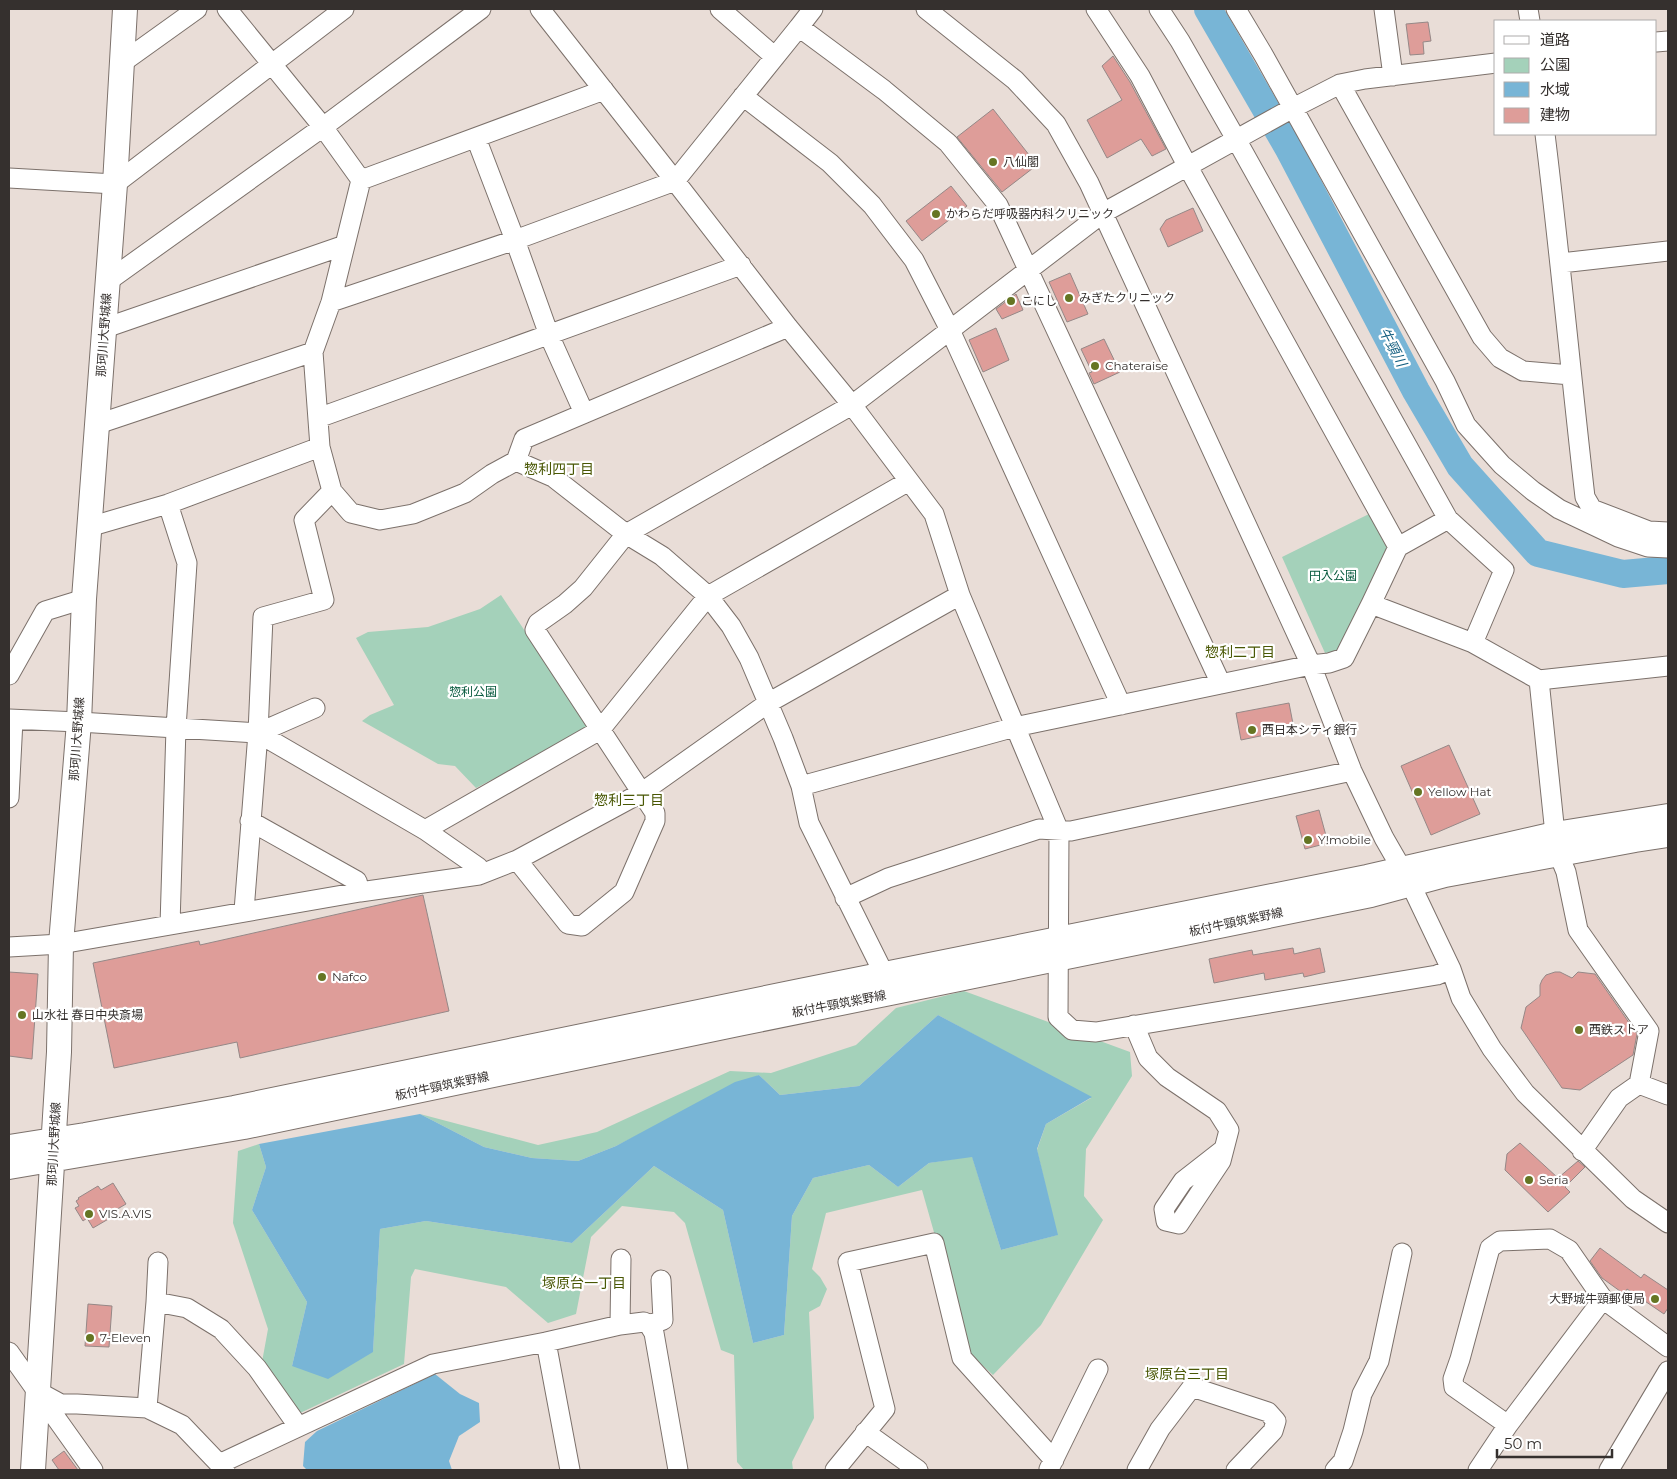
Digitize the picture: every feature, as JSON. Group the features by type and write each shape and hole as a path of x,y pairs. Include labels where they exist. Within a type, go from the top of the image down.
{"main road":[{"name":"那珂川大野城線","path":"32,1470 60,1052 62,944 79,722 84,599 105,328 125,9"},
{"name":"板付牛頸筑紫野線","path":"9,1167 86,1136 234,1108 395,1073 884,974 1058,949 1371,895 1407,877 1557,844 1668,816"},
{"name":"板付牛頸筑紫野線","path":"1557,844 1635,840 1668,835"},
{"name":"板付牛頸筑紫野線","path":"9,1147 54,1150 244,1127 738,1024 1058,949"}],"street":[{"path":"123,62 197,9"},
{"path":"227,9 323,127 362,180"},
{"path":"9,178 115,184 272,66 344,9"},
{"path":"108,281 323,127 481,9"},
{"path":"540,9 788,327 852,405 934,514 960,595 1059,831 1058,1017 1072,1030 1096,1032 1437,975 1451,969"},
{"path":"720,9 775,57"},
{"path":"331,302 515,240 675,181 814,9"},
{"path":"926,9 1015,80 1056,124 1103,213 1311,665 1352,771 1384,838 1407,877 1451,969 1461,998 1492,1049 1525,1093 1582,1151 1633,1199 1668,1223"},
{"path":"1096,9 1140,76 1188,167 1398,547"},
{"path":"1158,9 1180,40 1448,519 1504,570 1473,643"},
{"path":"1236,9 1296,106 1445,381 1466,425 1502,465 1559,509 1618,537 1648,547 1668,548"},
{"path":"1384,9 1392,76"},
{"path":"799,27 884,90 948,143 998,205 1221,684"},
{"path":"516,860 568,924 582,926 624,892 655,821 655,813 640,793 535,630 538,623 565,604 583,588 626,534 852,405 1103,213 1296,106 1340,84 1494,63"},
{"path":"1340,84 1482,337 1500,358 1523,371 1571,375"},
{"path":"362,180 604,90"},
{"path":"743,96 830,163 872,205 914,260 950,330 1121,705"},
{"path":"1545,135 1561,263 1585,497 1592,509 1649,531 1668,532"},
{"path":"476,138 549,335 584,413"},
{"path":"362,180 331,302 313,352 320,447 332,491 351,513 380,520 413,514 465,493 492,474 516,461 524,439 788,327"},
{"path":"105,328 345,245"},
{"path":"1561,263 1668,251"},
{"path":"318,418 741,265"},
{"path":"98,424 313,352"},
{"path":"89,528 168,504 320,447"},
{"path":"516,461 553,478 626,534 662,556 708,596 732,626 749,658 801,786 809,823 884,974"},
{"path":"425,830 600,730 708,596 909,481"},
{"path":"244,911 258,733 263,616 324,600 304,520 332,491"},
{"path":"168,504 187,563 176,728 170,925"},
{"path":"801,786 1015,727 1311,665 1329,663 1344,658 1398,547 1448,519"},
{"path":"9,946 62,944 244,911 479,875 516,860 640,793 768,703 960,595"},
{"path":"9,675 45,611 84,599"},
{"path":"1371,604 1473,643 1539,680 1668,666"},
{"path":"1539,680 1557,844 1566,872 1578,930 1649,1031 1639,1084 1619,1098 1582,1151"},
{"path":"258,733 315,708"},
{"path":"9,798 11,720 79,722 258,733 425,830 478,867 479,875"},
{"path":"845,898 888,878 1039,830 1071,831 1352,771"},
{"path":"250,821 357,881 360,892"},
{"path":"1134,1025 1148,1058 1167,1077 1217,1111 1229,1130 1224,1149"},
{"path":"1639,1084 1668,1095"},
{"path":"1508,1425 1454,1387 1453,1379 1490,1248 1500,1241 1550,1238 1569,1250 1603,1299 1668,1347"},
{"path":"835,1470 885,1409 848,1262 934,1243 962,1358 1051,1465 1098,1369"},
{"path":"1335,1470 1342,1461 1354,1431 1362,1394 1379,1361 1402,1253"},
{"path":"620,1325 621,1259"},
{"path":"148,1408 158,1262"},
{"path":"649,1325 663,1320 661,1280"},
{"path":"1478,1470 1508,1425 1603,1299"},
{"path":"156,1302 187,1308 221,1329 257,1368 298,1426"},
{"path":"37,1392 61,1404 148,1408 182,1425 222,1467 298,1426 433,1364 546,1342 620,1325 644,1322 654,1332 678,1470"},
{"path":"546,1342 570,1470"},
{"path":"9,1352 93,1470"},
{"path":"1609,1470 1668,1371"},
{"path":"1137,1470 1160,1429 1192,1387 1268,1412 1276,1421 1272,1430 1236,1470"},
{"path":"866,1432 918,1470"}],"green space":[{"name":"円入公園","path":"1371,513 1389,547 1341,650 1325,653 1282,557"},
{"name":"惣利公園","path":"501,595 587,725 585,731 476,788 455,766 438,764 362,721 370,715 394,705 356,638 368,632 428,627 480,609"},
{"path":"964,991 1130,1052 1132,1076 1086,1149 1084,1196 1103,1220 1041,1325 993,1375 968,1352 922,1190 826,1213 812,1269 820,1277 827,1289 820,1306 809,1312 814,1418 792,1462 793,1470 744,1470 737,1462 734,1355 721,1350 685,1223 674,1212 622,1206 591,1237 576,1314 548,1323 506,1287 415,1269 411,1277 404,1364 298,1414 262,1362 268,1329 233,1223 238,1151 259,1144 266,1167 252,1210 307,1302 292,1366 373,1351 380,1229 426,1221 572,1243 654,1166 723,1210 753,1343 784,1335 792,1216 813,1178 869,1165 898,1187 929,1163 972,1156 1001,1250 1057,1235 1037,1150 1046,1124 1091,1098 938,1015 859,1086 780,1095 759,1075 616,1146 578,1161 532,1158 484,1147 420,1114 538,1145 597,1132 730,1071 771,1073 856,1045 896,1008"}],"water":[{"path":"938,1015 1092,1097 1046,1124 1037,1149 1058,1235 1001,1250 972,1157 929,1163 898,1187 869,1165 813,1178 792,1216 784,1335 753,1343 723,1210 654,1166 572,1243 426,1221 380,1229 373,1352 328,1379 292,1366 307,1302 252,1210 266,1167 259,1144 420,1114 484,1147 532,1158 578,1161 616,1146 735,1082 759,1075 780,1095 859,1086"},
{"path":"435,1374 460,1394 479,1403 480,1422 459,1436 449,1461 452,1470 307,1470 303,1466 305,1442 317,1431"}],"building":[{"path":"1428,22 1431,41 1423,42 1424,54 1410,55 1406,24"},
{"path":"1113,56 1130,82 1166,149 1152,156 1141,139 1107,158 1087,120 1122,100 1102,66"},
{"path":"993,109 1037,165 1002,192 957,137"},
{"name":"かわらだ呼吸器内科クリニック","path":"951,186 967,206 922,241 906,221"},
{"path":"1193,208 1203,231 1168,247 1160,229 1166,220"},
{"name":"みぎたクリニック","path":"1070,273 1088,314 1067,322 1049,282"},
{"path":"1016,294 1023,310 1002,319 996,309"},
{"path":"996,328 1009,360 983,372 969,340"},
{"path":"1104,339 1120,372 1094,384 1089,373 1092,372 1081,349"},
{"path":"1289,703 1294,729 1241,740 1236,713"},
{"path":"1449,745 1480,814 1431,835 1401,766"},
{"path":"1319,810 1328,843 1305,849 1296,816"},
{"path":"423,895 449,1011 240,1058 237,1042 114,1068 93,963 199,941 200,945"},
{"path":"1293,948 1294,954 1320,948 1325,972 1304,977 1303,973 1265,980 1264,973 1214,983 1209,959 1252,950 1253,955"},
{"name":"山水社 春日中央斎場","path":"9,972 38,974 32,1059 9,1056"},
{"name":"西鉄ストア","path":"1560,972 1572,978 1578,972 1595,974 1637,1034 1633,1055 1580,1090 1562,1088 1521,1028 1526,1007 1540,996 1542,980 1546,975"},
{"path":"1520,1143 1558,1178 1578,1161 1585,1167 1565,1187 1570,1192 1548,1212 1505,1170 1507,1154"},
{"path":"113,1183 126,1204 114,1211 117,1214 93,1228 87,1218 83,1221 75,1208 79,1206 76,1201 98,1186 101,1190"},
{"path":"1600,1248 1641,1278 1644,1274 1668,1290 1668,1308 1664,1314 1627,1289 1624,1294 1602,1278 1590,1261"},
{"path":"88,1304 112,1306 109,1347 85,1346"},
{"path":"64,1451 78,1470 59,1470 52,1460"}],"waterway":[{"name":"牛頸川","path":"1208,9 1289,149 1416,391 1460,466 1538,553 1623,574 1668,570"}],"place":[{"name":"八仙閣","path":"993,162"},
{"name":"かわらだ呼吸器内科クリニック","path":"936,214"},
{"name":"みぎたクリニック","path":"1069,298"},
{"name":"こにし","path":"1011,301"},
{"name":"Chateraise","path":"1095,366"},
{"name":"西日本シティ銀行","path":"1252,730"},
{"name":"Yellow Hat","path":"1418,792"},
{"name":"Y!mobile","path":"1308,840"},
{"name":"Nafco","path":"322,977"},
{"name":"山水社 春日中央斎場","path":"22,1015"},
{"name":"西鉄ストア","path":"1579,1030"},
{"name":"Seria","path":"1529,1180"},
{"name":"VIS.A.VIS","path":"89,1214"},
{"name":"大野城牛頸郵便局","path":"1655,1299"},
{"name":"7-Eleven","path":"90,1338"}],"district":[{"name":"惣利四丁目","path":"559,469"},
{"name":"惣利二丁目","path":"1240,652"},
{"name":"惣利三丁目","path":"629,800"},
{"name":"塚原台一丁目","path":"584,1283"},
{"name":"塚原台三丁目","path":"1187,1374"}]}
